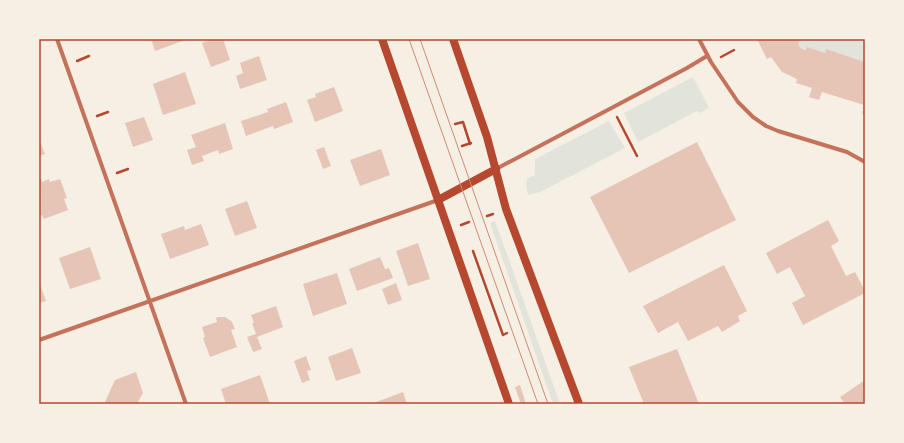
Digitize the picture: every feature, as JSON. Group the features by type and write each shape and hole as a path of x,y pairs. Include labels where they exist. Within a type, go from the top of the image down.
{"main road":[{"path":"382,39 509,404"},
{"path":"453,39 487,137 506,209 579,404"},
{"path":"438,200 496,170"}],"street":[{"path":"57,39 186,404"},
{"path":"699,39 707,56 738,102 753,117 766,126 778,131 847,152 865,162"},
{"path":"496,170 707,56"},
{"path":"39,340 438,200"}],"path":[{"path":"612,107 637,156"},
{"path":"455,124 462,122 470,144"},
{"path":"462,146 477,141"},
{"path":"487,216 492,214"},
{"path":"471,247 503,335 507,333"}],"shaded area":[{"path":"799,39 865,39 865,62 826,50 825,53 800,48 798,43 800,42"},
{"path":"693,77 709,108 699,113 697,111 638,142 624,113"},
{"path":"609,121 625,148 540,192 528,195 526,186 527,179 535,175 535,159"},
{"path":"495,221 560,404 553,404 490,223"}],"building":[{"path":"151,39 188,39 155,51"},
{"path":"213,39 223,39 230,60 211,67 202,43"},
{"path":"757,39 799,39 800,42 798,43 800,48 806,50 807,47 825,53 826,49 865,62 865,115 862,114 864,105 822,92 819,100 809,97 812,88 796,83 797,79 782,72 771,57 767,59"},
{"path":"259,56 267,80 240,89 236,76 243,73 240,63"},
{"path":"185,72 196,104 163,115 153,84"},
{"path":"334,87 343,111 315,122 307,100 316,97 315,94"},
{"path":"286,102 293,122 274,129 273,126 246,136 241,121 268,112 267,109"},
{"path":"144,117 153,140 133,147 125,123"},
{"path":"225,123 233,149 219,154 218,150 202,156 204,161 192,165 187,150 196,147 191,135"},
{"path":"39,139 45,154 39,156"},
{"path":"697,142 736,220 629,273 590,197"},
{"path":"324,147 331,166 323,169 316,150"},
{"path":"381,149 390,175 360,186 350,160"},
{"path":"41,179 42,182 49,179 50,182 60,179 67,198 64,199 68,210 44,219 42,215 39,216 39,180"},
{"path":"247,201 257,228 235,236 225,209"},
{"path":"828,220 839,241 831,246 846,276 855,272 865,293 803,325 792,303 805,296 790,267 777,274 766,253"},
{"path":"201,224 209,245 170,259 161,234 184,226 185,230"},
{"path":"418,243 430,279 408,286 396,251"},
{"path":"90,247 101,279 70,289 59,258"},
{"path":"380,257 385,269 389,268 393,278 357,291 349,269"},
{"path":"724,265 747,311 738,316 740,321 722,332 718,326 688,341 678,322 658,333 643,306"},
{"path":"337,273 347,304 313,316 303,284"},
{"path":"39,282 46,301 39,303"},
{"path":"396,283 402,300 388,305 382,289"},
{"path":"276,306 283,327 257,337 262,349 253,352 247,337 256,334 251,315"},
{"path":"225,317 233,324 235,329 231,330 237,347 210,357 203,338 205,337 202,327 217,322 216,318"},
{"path":"352,348 361,373 336,381 328,357"},
{"path":"677,349 699,404 644,404 629,367"},
{"path":"306,356 311,370 307,371 310,380 302,383 294,361"},
{"path":"136,372 143,393 138,404 104,404 115,380"},
{"path":"260,375 270,404 226,404 221,389"},
{"path":"865,380 865,404 845,404 840,397"},
{"path":"520,385 526,404 521,404 515,387"},
{"path":"403,392 407,404 371,404"}],"tram line":[{"path":"409,39 538,404"},
{"path":"420,39 548,404"}]}
